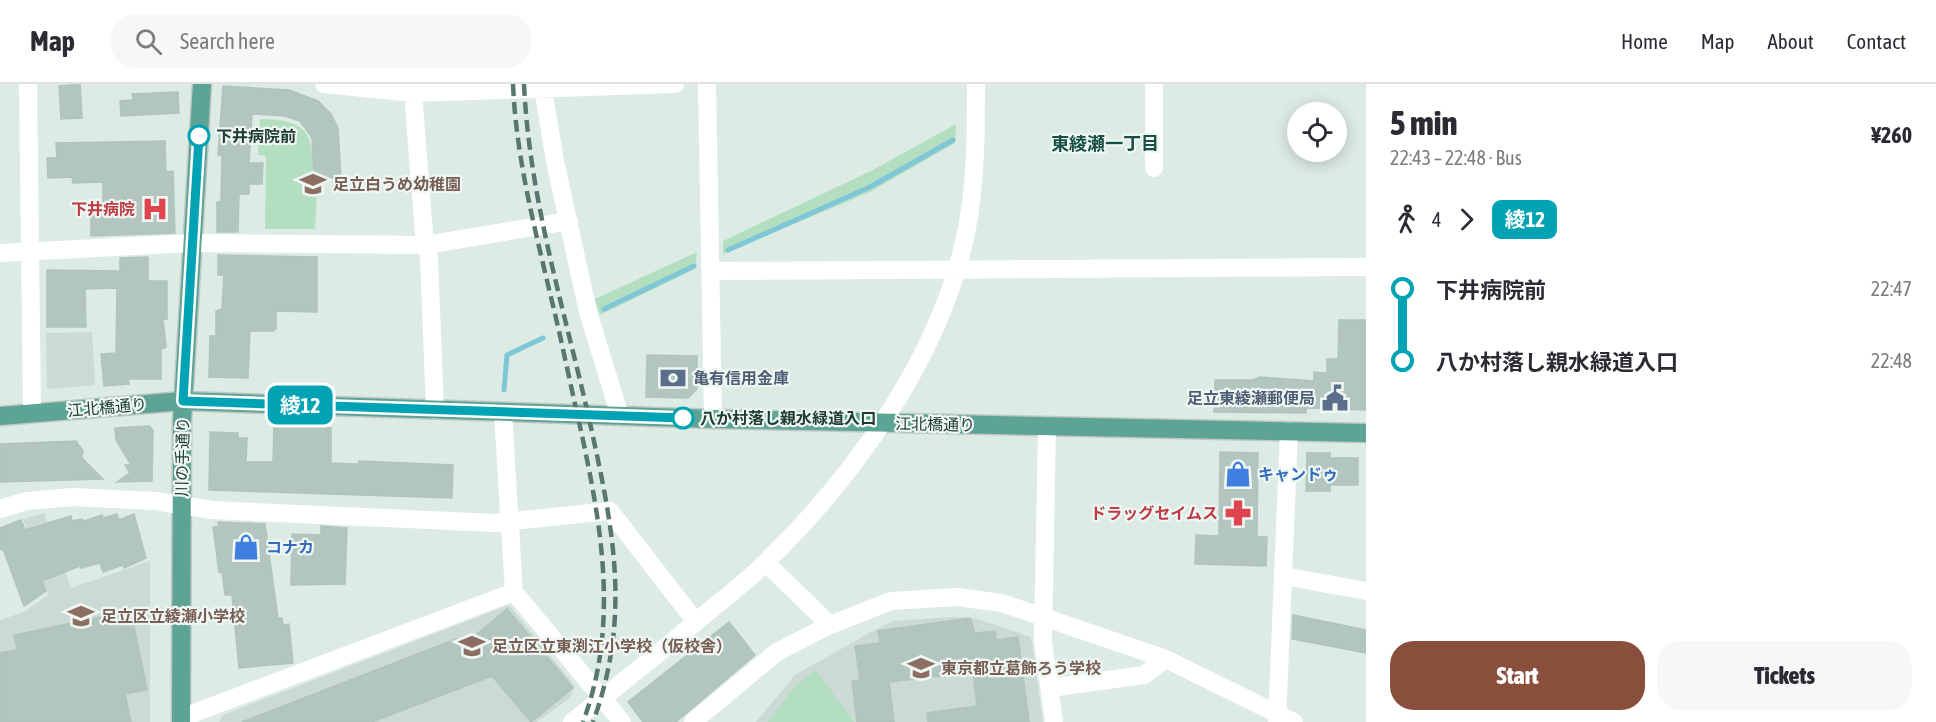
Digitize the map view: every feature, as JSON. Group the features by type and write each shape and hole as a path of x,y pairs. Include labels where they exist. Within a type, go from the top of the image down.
{"main road":[{"name":"川の手通り","path":"181,720 183,401 202,84"},
{"name":"江北橋通り","path":"0,416 183,401 620,417 1366,433"}],"street":[{"path":"28,84 32,413"},
{"path":"324,84 413,93 675,84"},
{"path":"707,84 713,419"},
{"path":"572,722 602,700 766,563 811,515 881,423 931,334 957,270 974,183 976,84"},
{"path":"1154,84 1154,168"},
{"path":"543,88 555,161 588,312 620,417"},
{"path":"413,93 426,245 435,410"},
{"path":"0,253 192,243 426,245 569,220"},
{"path":"712,271 1366,267"},
{"path":"503,412 514,592 622,722"},
{"path":"1047,426 1043,641 1054,722"},
{"path":"1277,717 1289,431"},
{"path":"0,509 27,501 72,497 155,501 182,507 510,523 610,511 696,622"},
{"path":"766,563 830,625"},
{"path":"1283,576 1366,591"},
{"path":"181,720 514,592"},
{"path":"693,722 777,652 830,625 891,601 919,598 979,598 1044,617 1166,659 1277,717 1294,722"},
{"path":"1050,688 1144,675 1166,659"}],"shaded area":[{"path":"92,332 95,385 52,389 47,387 46,333"},
{"name":"足立区立綾瀬小学校","path":"44,513 71,588 150,561 150,722 0,722 0,620 24,612 48,595 23,519"},
{"name":"足立区立東渕江小学校（仮校舎）","path":"509,605 575,686 570,698 537,722 219,722 223,715"},
{"name":"東京都立葛飾ろう学校","path":"952,617 975,618 1031,637 1043,722 756,722 795,675 871,632 893,621"}],"green space":[{"path":"260,119 279,120 293,124 302,129 308,137 313,159 313,191 317,192 315,229 265,229 266,156 258,155"},
{"path":"956,124 955,143 870,192 723,254 723,241 871,171"},
{"path":"697,252 695,269 600,315 595,299"},
{"path":"816,670 854,722 768,722 795,687"}],"building":[{"path":"80,84 82,118 61,119 59,86"},
{"path":"223,86 289,90 318,101 331,114 338,128 341,180 314,180 312,138 300,121 285,116 252,114 249,163 263,163 262,184 249,184 249,194 239,194 238,232 217,232 217,202 221,202 222,155 218,155"},
{"path":"178,92 179,113 121,116 120,101 133,100 132,94"},
{"path":"165,141 166,172 173,171 175,233 91,236 91,212 103,212 103,182 73,183 72,177 48,178 47,158 57,158 56,143"},
{"path":"218,255 317,257 317,312 276,311 276,329 250,331 248,378 209,377 210,336 216,336 216,311 222,309 224,275 218,275"},
{"path":"148,257 148,281 167,281 167,319 163,319 166,347 161,349 161,379 128,379 129,384 104,386 101,354 116,353 117,288 85,289 86,327 47,327 47,270 120,271 120,258"},
{"path":"1339,320 1366,320 1366,410 1306,408 1306,413 1214,412 1215,380 1253,380 1260,377 1314,381 1314,372 1327,373 1327,359 1338,359"},
{"path":"647,355 697,356 697,389 688,398 646,397"},
{"path":"149,426 153,430 152,481 117,482 130,473 125,465 131,465 116,440 115,428"},
{"path":"274,428 331,428 331,463 358,464 359,461 453,465 452,498 209,490 210,432 238,433 238,438 247,438 246,462 273,462"},
{"path":"76,441 83,451 82,458 103,479 0,482 0,444"},
{"path":"1220,452 1258,453 1257,537 1267,537 1266,566 1195,564 1196,535 1219,536"},
{"path":"1307,453 1330,453 1330,458 1358,458 1358,485 1330,485 1330,491 1306,491"},
{"path":"117,514 119,520 134,514 146,558 124,568 123,565 103,572 100,563 81,568 80,566 42,581 46,591 24,606 3,549 0,550 0,528 21,520 25,530 71,516 72,521 82,519 84,521 102,515 103,518"},
{"path":"218,522 265,524 278,618 282,618 283,625 289,624 293,663 239,668 232,595 225,595 222,571 219,572 213,527 219,526"},
{"path":"321,526 347,528 345,584 291,585 292,534 321,535"},
{"name":"足立区立東渕江小学校（仮校舎）","path":"507,609 573,688 531,722 492,676 372,722 242,722 456,639 459,649"},
{"name":"足立区立綾瀬小学校","path":"131,611 147,690 125,694 131,722 0,722 0,653 17,650 14,635"},
{"path":"1293,615 1366,630 1366,653 1292,639"},
{"path":"970,618 975,633 995,631 996,640 1018,637 1029,722 928,722 927,713 977,706 973,672 889,682 894,722 857,722 852,681 860,680 855,646 880,643 878,631"},
{"path":"729,622 755,655 676,722 643,722 628,702"}],"waterway":[{"path":"728,250 870,187 953,140"},
{"path":"604,309 694,266"},
{"path":"504,390 507,355 543,338"}],"railway":[{"path":"513,84 526,188 587,460 600,535 604,610 601,647 594,685 583,722"},
{"path":"524,84 527,126 540,209 588,414 611,531 615,605 612,643 605,682 593,722"}],"bus line":[{"name":"綾12","path":"199,136 183,401 683,418"}],"place":[{"name":"下井病院前","path":"199,136"},
{"name":"足立白うめ幼稚園","path":"313,184"},
{"name":"下井病院","path":"155,209"},
{"name":"亀有信用金庫","path":"673,378"},
{"name":"足立東綾瀬郵便局","path":"1335,398"},
{"name":"八か村落し親水緑道入口","path":"683,418"},
{"name":"キャンドゥ","path":"1238,474"},
{"name":"ドラッグセイムス","path":"1238,513"},
{"name":"コナカ","path":"246,547"},
{"name":"足立区立綾瀬小学校","path":"81,616"},
{"name":"足立区立東渕江小学校（仮校舎）","path":"472,646"},
{"name":"東京都立葛飾ろう学校","path":"921,668"}],"district":[{"name":"東綾瀬一丁目","path":"1105,143"}]}
